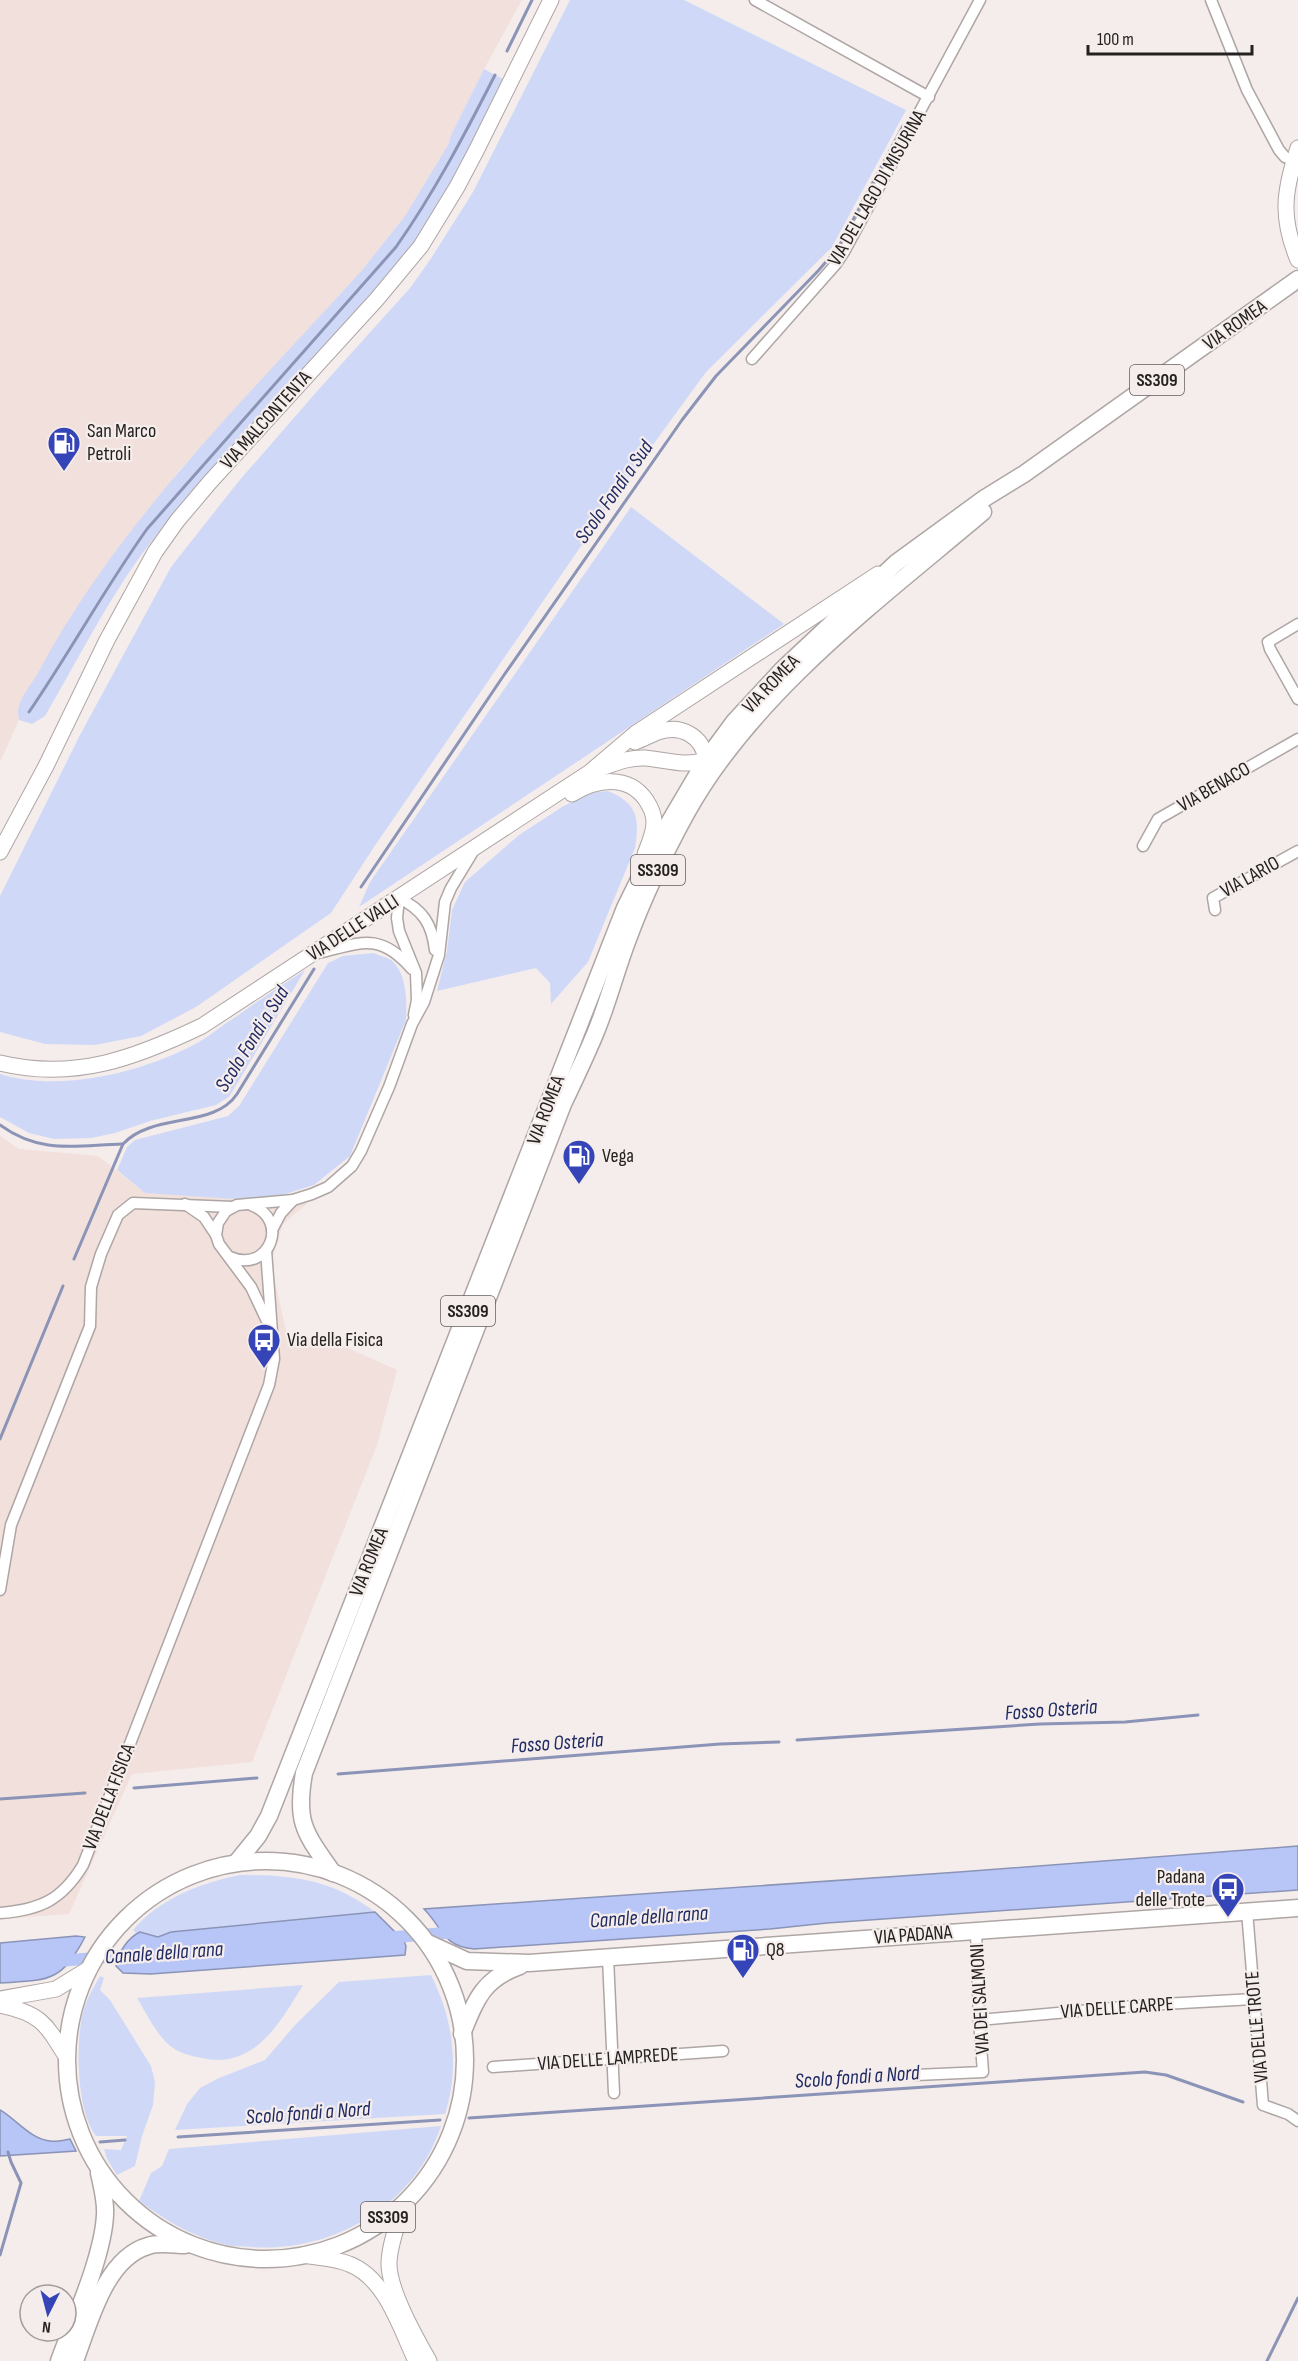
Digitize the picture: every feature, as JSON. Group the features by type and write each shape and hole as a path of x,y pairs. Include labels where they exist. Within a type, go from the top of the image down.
{"main road":[{"name":"VIA ROMEA","path":"236,1863 258,1836 269,1816 637,881 734,722 777,676 896,564 985,498 1024,474 1294,282"},
{"name":"VIA ROMEA","path":"333,1873 308,1837 302,1824 300,1796 304,1773 563,1104 596,1033 627,940 665,855 711,763 814,658 1024,474"},
{"name":"SS309","path":"285,1862 333,1873 365,1887 395,1908 427,1942 438,1958 455,1994 462,2034 463,2079 452,2127 442,2153 404,2204 379,2224 355,2238 322,2251 266,2259 222,2254 192,2245 167,2233 135,2211 113,2188 86,2144 72,2102 67,2058 74,2012 90,1968 113,1933 143,1904 177,1882 236,1863 285,1862"},
{"name":"VIA PADANA","path":"529,1963 1298,1908"},
{"path":"427,1942 467,1961 529,1963"},
{"path":"462,2034 481,1992 494,1978 529,1963"},
{"name":"SS309","path":"59,2361 94,2264 103,2230 104,2199 97,2164"},
{"name":"SS309","path":"75,2361 105,2285 125,2259 134,2252 151,2245 192,2245"}],"street":[{"name":"VIA MALCONTENTA","path":"0,852 46,766 107,640 155,552 210,482 377,299 420,246 472,160 551,0"},
{"path":"755,0 929,97"},
{"name":"VIA DEL LAGO DI MISURINA","path":"752,359 840,258 980,0"},
{"path":"1211,0 1247,90 1279,150 1285,157 1296,154"},
{"path":"1296,154 1287,188 1285,209 1287,230 1298,260"},
{"name":"VIA DELLE VALLI","path":"0,1063 16,1067 47,1069 81,1068 122,1060 155,1048 202,1026 590,772 666,713 896,564"},
{"path":"1298,624 1268,642 1298,699"},
{"name":"VIA DELLE VALLI","path":"590,772 626,759 643,758 692,764 711,763 700,742 688,733 679,730 660,731 617,749"},
{"name":"VIA BENACO","path":"1143,846 1158,819 1298,739"},
{"name":"VIA DELLE VALLI","path":"528,813 558,802 581,788 609,780 627,783 640,791 650,805 654,822 637,881"},
{"path":"412,1024 424,1002 434,973 439,954 445,902 475,848"},
{"name":"VIA LARIO","path":"1215,910 1213,898 1298,851"},
{"path":"0,1590 11,1525 90,1326 92,1287 101,1254 118,1215 133,1203 233,1207 293,1200 328,1186 352,1166 361,1150 389,1087 412,1024 417,1000 416,973 399,931 397,918 399,898 419,910 430,927 435,953 434,973"},
{"path":"314,954 360,943 377,943 399,954 416,973"},
{"name":"VIA DELLA FISICA","path":"0,1913 18,1912 46,1904 68,1887 83,1865 268,1385 274,1359 266,1250 271,1242 272,1230 281,1213 293,1200"},
{"name":"VIA DELLA FISICA","path":"185,1204 204,1217 216,1235 221,1248 251,1287 271,1330"},
{"path":"250,1205 266,1214 272,1230"},
{"path":"216,1235 220,1218 233,1207"},
{"path":"230,1257 247,1260 256,1258 266,1250"},
{"name":"VIA DELLE TROTE","path":"1247,1911 1263,2105 1288,2114 1298,2121"},
{"name":"VIA DEI SALMONI","path":"916,2075 983,2072 976,1930"},
{"path":"608,1957 614,2093"},
{"path":"0,1999 56,1989 90,1968"},
{"name":"VIA DELLE CARPE","path":"979,2020 1254,1999"},
{"path":"0,2005 35,2015 49,2029 67,2058"},
{"name":"VIA DELLE LAMPREDE","path":"493,2067 723,2050"},
{"path":"404,2204 396,2227 389,2264 403,2312 429,2361"},
{"path":"303,2255 347,2263 361,2270 383,2293 416,2361"}],"shaded area":[{"path":"0,0 522,0 484,69 448,145 405,216 362,270 177,473 21,700 19,720 0,762"},
{"path":"570,0 684,0 906,110 832,247 706,372 612,501 331,913 196,1007 141,1036 95,1045 45,1044 0,1032 0,896 80,735 171,567 238,482 410,288 430,260 473,192"},
{"path":"484,69 503,79 502,83 451,184 415,242 385,282 215,465 151,542 108,605 45,716 32,724 19,720 19,707 24,694 72,615 108,562 147,511 188,461 362,270 405,216 448,145"},
{"path":"631,507 784,624 359,907 370,882"},
{"path":"608,791 631,806 637,828 635,848 588,962 551,1004 550,983 536,968 437,991 447,951 452,910 465,882 519,835 562,807 589,793"},
{"path":"373,953 391,960 400,972 406,996 406,1020 350,1156 314,1185 264,1201 145,1193 117,1170 127,1147 135,1140 228,1116 239,1106 328,963 343,956"},
{"path":"305,970 229,1097 216,1105 91,1138 54,1139 29,1133 0,1117 0,1074 49,1081 75,1080 102,1076 154,1062 199,1042"},
{"path":"0,1136 19,1149 98,1156 145,1193 308,1203 283,1224 271,1263 287,1335 330,1340 397,1370 377,1445 252,1762 132,1774 69,1914 0,1919"},
{"path":"240,1875 277,1876 311,1881 343,1892 375,1912 171,1932 160,1936 136,1933 133,1930 168,1901 196,1887"},
{"path":"431,1975 445,2008 452,2043 452,2079 445,2114 175,2130 187,2104 200,2088 265,2060 295,2025 339,1982"},
{"path":"100,1976 104,1978 100,1990 110,2000 151,2066 155,2082 153,2105 135,2166 117,2175 104,2149 121,2150 127,2136 96,2136 84,2110 79,2074 81,2022 87,2001"},
{"path":"303,1985 275,2028 263,2040 251,2050 236,2057 220,2060 189,2055 172,2047 155,2028 137,1998"},
{"path":"441,2126 429,2154 412,2180 391,2201 367,2219 311,2242 281,2247 226,2245 189,2232 139,2201 151,2173 162,2166 169,2149"}],"water":[{"path":"1298,1846 1298,1890 770,1929 474,1949 463,1947 449,1940 424,1909 959,1872"},
{"path":"375,1912 404,1941 405,1955 151,1974 123,1973 116,1966 124,1946 140,1932 158,1937 171,1932"},
{"path":"85,1937 60,1971 42,1979 0,1983 0,1943"},
{"path":"0,2110 36,2137 50,2141 70,2139 76,2151 0,2156"}],"waterway":[{"path":"507,51 532,0"},
{"path":"29,712 147,529 396,247 461,141 495,75"},
{"name":"Scolo Fondi a Sud","path":"361,887 504,675 682,420 716,376 838,248 903,126"},
{"name":"Scolo Fondi a Sud","path":"74,1259 123,1144 136,1134 150,1128 199,1117 227,1105 237,1094 314,969"},
{"path":"0,1125 30,1141 45,1144 60,1146 123,1144"},
{"name":"Scolo Fondi a Sud","path":"0,1439 63,1286"},
{"name":"Fosso Osteria","path":"797,1740 1040,1724 1125,1722 1198,1715"},
{"name":"Fosso Osteria","path":"338,1774 720,1744 779,1742"},
{"name":"Fosso Osteria","path":"134,1788 257,1778"},
{"name":"Fosso Osteria","path":"0,1799 85,1793"},
{"name":"Canale della rana","path":"384,1938 457,1932"},
{"name":"Canale della rana","path":"58,1961 133,1955"},
{"name":"Scolo fondi a Nord","path":"469,2118 1145,2072 1166,2075 1243,2102"},
{"name":"Scolo fondi a Nord","path":"178,2137 440,2120"},
{"name":"Scolo fondi a Nord","path":"100,2142 125,2140"},
{"path":"0,2255 21,2183 8,2152"},
{"name":"Scolo fondi a Nord","path":"1267,2361 1298,2298"}],"place":[{"name":"San Marco Petroli","path":"64,472"},
{"name":"Vega","path":"579,1185"},
{"name":"Via della Fisica","path":"264,1369"},
{"name":"Padana delle Trote","path":"1228,1918"},
{"name":"Q8","path":"743,1979"}]}
